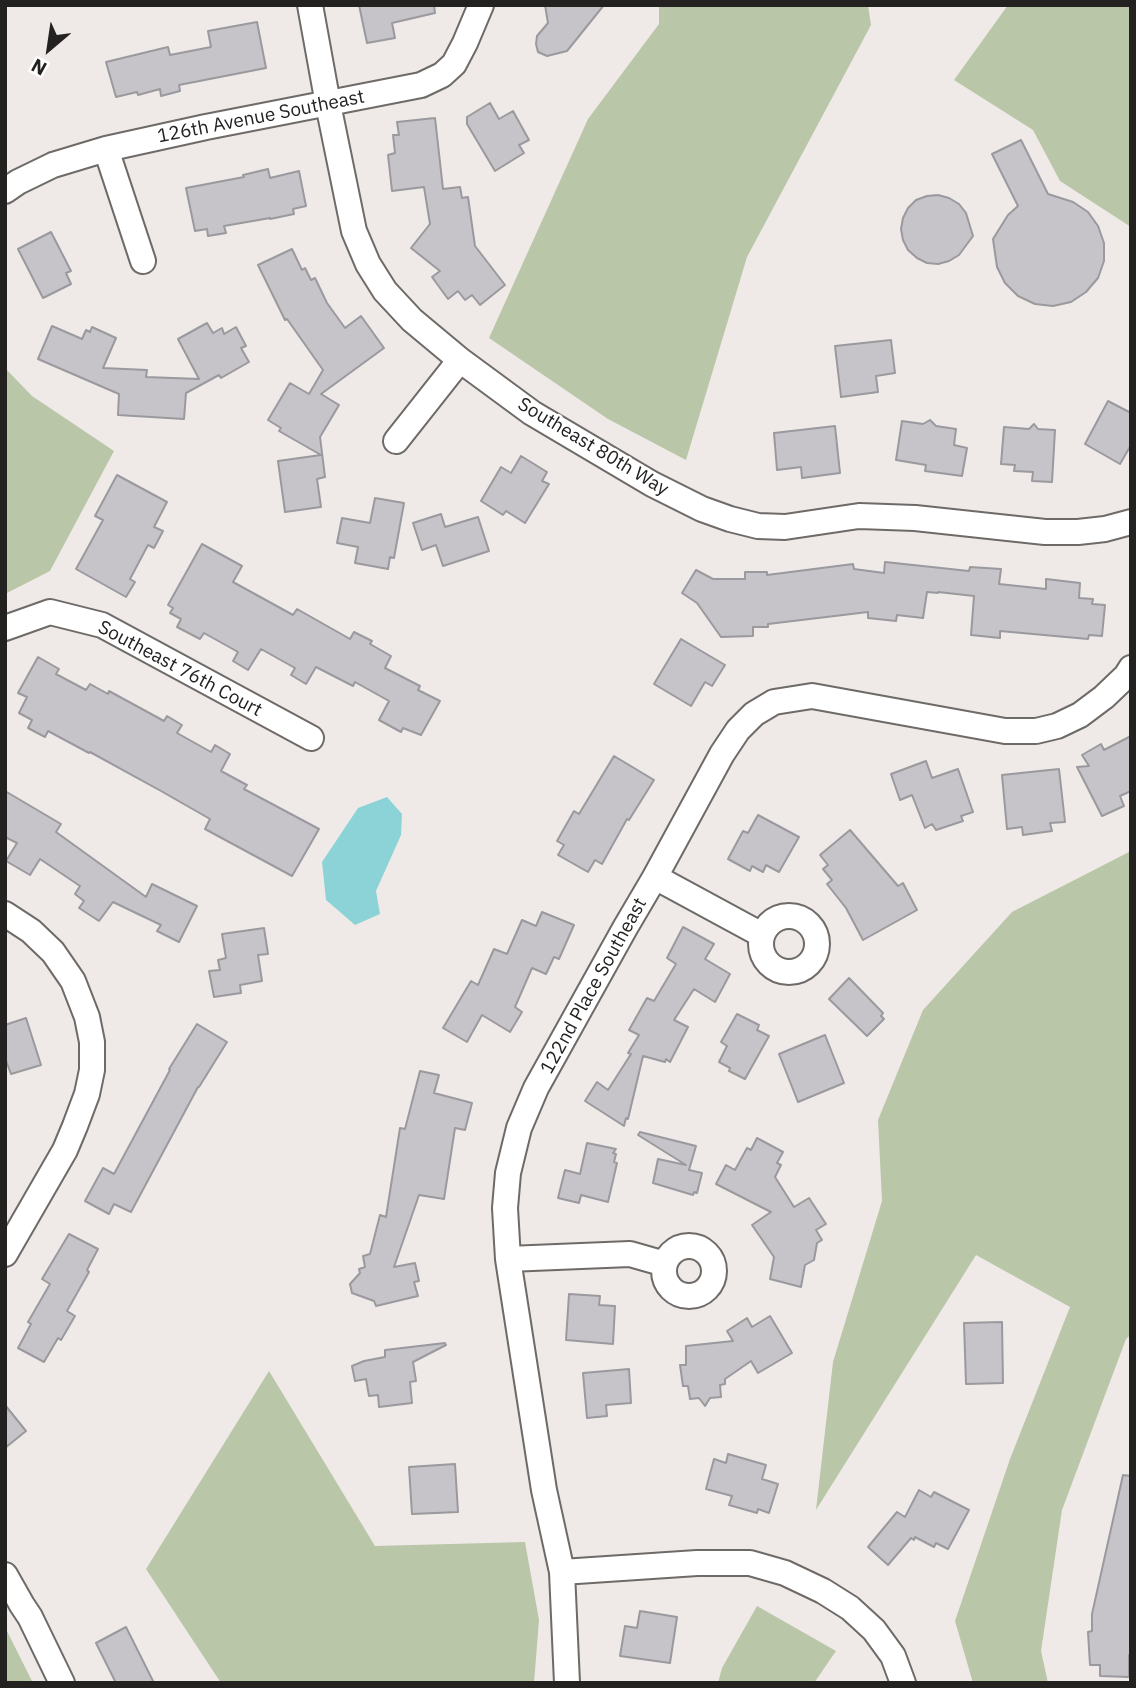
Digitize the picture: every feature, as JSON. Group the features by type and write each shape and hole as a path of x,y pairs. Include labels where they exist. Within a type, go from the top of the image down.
{"street":[{"name":"Southeast 80th Way","path":"310,5 354,231 368,264 385,292 412,320 460,360 532,413 652,484 702,509 758,526 785,527 859,516 915,518 1045,532 1078,532 1131,522"},
{"name":"126th Avenue Southeast","path":"5,191 53,165 106,149 421,85 442,75 454,64 481,5"},
{"path":"106,149 143,261"},
{"path":"396,441 460,360"},
{"name":"Southeast 76th Court","path":"5,628 50,612 102,625 311,738"},
{"name":"122nd Place Southeast","path":"568,1683 562,1572 544,1490 508,1259 505,1208 508,1173 519,1128 536,1088 722,754 738,730 754,714 774,702 812,696 1005,731 1036,731 1057,726 1080,715 1104,697 1131,668"},
{"path":"655,877 762,935"},
{"path":"5,914 31,931 53,952 73,981 87,1017 92,1042 92,1070 87,1094 65,1150 5,1254"},
{"path":"508,1259 630,1254 665,1264"},
{"path":"562,1572 697,1563 750,1563 785,1573 832,1596 874,1630 893,1656 902,1683"},
{"path":"5,1574 30,1617 62,1683"}],"green space":[{"path":"659,5 868,5 871,25 747,257 686,460 608,419 489,338 588,119 659,24"},
{"path":"1008,5 1131,5 1131,227 1060,181 1033,130 954,80"},
{"path":"5,368 32,396 114,451 50,571 5,594"},
{"path":"1131,851 1131,1334 1126,1339 1062,1510 1041,1651 1048,1683 973,1683 955,1621 1010,1459 1070,1307 976,1255 816,1510 833,1362 882,1201 878,1120 923,1010 1012,912"},
{"path":"269,1371 375,1546 525,1542 539,1620 534,1683 221,1683 146,1569"},
{"path":"757,1606 836,1651 814,1683 718,1683 722,1668"},
{"path":"5,1627 33,1683 5,1683"}],"water":[{"path":"387,797 402,814 401,835 376,891 380,914 355,925 326,900 322,862 358,808"}],"building":[{"path":"359,5 434,5 435,13 392,23 395,38 367,43"},
{"path":"545,5 604,5 567,51 547,56 538,52 536,44 537,36 548,23"},
{"path":"257,22 266,68 179,85 180,91 161,96 160,89 116,97 106,62 168,47 170,55 211,47 208,31"},
{"path":"490,103 499,119 513,111 529,140 519,145 524,153 495,171 467,124 467,117"},
{"path":"435,118 443,189 460,187 462,198 468,197 475,246 505,285 480,305 472,295 465,300 458,291 448,299 432,277 440,271 411,248 430,224 424,187 392,191 388,155 395,153 393,135 399,135 397,122"},
{"path":"1021,140 1048,194 1073,202 1088,212 1098,226 1104,243 1104,261 1098,278 1086,292 1071,302 1053,306 1035,304 1018,296 1005,283 997,267 993,239 1008,215 1018,206 992,154"},
{"path":"268,169 270,178 299,171 306,206 293,209 294,214 224,226 226,233 208,236 207,229 195,231 186,188 244,177 243,175"},
{"path":"938,195 959,204 966,213 973,236 959,255 938,264 927,263 908,250 901,229 908,208 916,200"},
{"path":"51,232 71,271 66,273 71,284 43,298 18,249"},
{"path":"292,249 302,270 305,268 311,280 315,278 327,303 345,328 361,316 384,348 321,394 339,405 320,437 325,477 317,479 321,507 285,512 278,461 321,455 279,431 281,428 268,420 290,383 309,394 323,370 287,319 285,320 258,265"},
{"path":"207,323 213,333 222,328 224,334 236,327 246,346 241,348 249,362 186,393 184,419 118,415 119,394 38,359 52,326 82,339 86,330 90,332 92,327 116,338 103,368 147,370 146,377 199,379 178,339"},
{"path":"891,340 895,373 876,376 878,392 841,397 835,346"},
{"path":"1108,401 1131,413 1131,445 1120,464 1085,444"},
{"path":"930,420 936,426 956,429 954,445 967,448 962,476 925,471 926,465 896,460 902,421 923,424"},
{"path":"1034,424 1038,429 1055,430 1052,482 1032,481 1033,472 1014,471 1015,465 1001,464 1004,427 1029,429"},
{"path":"835,426 840,473 802,478 801,467 777,470 774,433"},
{"path":"521,456 547,472 542,481 549,484 525,523 506,511 503,515 481,501 501,467 511,473"},
{"path":"117,475 167,502 154,527 163,531 154,548 148,545 130,579 135,582 126,597 76,569 103,520 95,516"},
{"path":"375,498 404,503 394,558 390,557 388,569 355,563 358,547 337,543 342,518 370,523"},
{"path":"441,514 445,527 478,517 489,551 443,566 436,545 422,550 413,523"},
{"path":"202,544 242,566 233,582 293,615 297,609 350,639 354,632 372,641 370,644 391,656 385,668 420,686 418,690 440,701 421,735 403,728 401,732 379,720 389,701 355,682 353,686 316,667 306,684 291,675 295,668 261,649 248,670 233,661 238,652 204,633 200,639 177,627 181,619 170,613 173,608 168,605"},
{"path":"885,562 969,571 970,567 1001,569 999,584 1046,589 1046,579 1080,583 1079,598 1093,599 1092,604 1105,605 1102,636 1089,635 1088,639 1000,631 1000,638 971,635 974,596 927,592 923,618 897,615 896,621 868,618 868,612 768,624 768,627 753,627 753,636 721,637 697,603 682,593 696,570 713,579 745,579 745,572 767,572 767,575 853,564 854,569 884,573"},
{"path":"681,639 725,665 712,686 705,682 691,706 654,684"},
{"path":"38,657 59,669 56,674 86,690 90,684 108,694 109,691 164,721 167,716 182,725 177,733 211,752 215,745 230,754 221,771 247,785 244,789 319,829 292,876 205,829 210,819 161,791 48,731 45,737 28,728 32,720 19,713 27,697 18,693"},
{"path":"1131,736 1131,791 1120,796 1124,806 1102,816 1077,767 1089,766 1082,755 1101,744 1104,750"},
{"path":"614,756 654,780 629,820 627,819 602,864 595,860 588,872 558,855 564,845 557,841 574,811 579,814"},
{"path":"926,761 932,778 958,769 973,812 961,816 963,821 936,830 932,824 925,828 912,795 900,800 891,774"},
{"path":"1059,769 1065,822 1050,823 1052,831 1023,835 1022,827 1007,829 1002,775"},
{"path":"5,791 61,824 56,832 146,897 152,884 197,906 179,942 157,931 161,925 113,902 99,921 79,908 84,901 75,894 80,886 40,859 30,875 6,861 17,843 5,837"},
{"path":"758,815 799,837 779,872 766,865 763,872 752,866 750,871 728,859 743,831 748,833"},
{"path":"850,830 898,886 903,883 917,910 863,940 846,908 827,884 832,880 823,869 828,865 820,855"},
{"path":"542,912 574,925 559,959 554,957 546,974 532,968 515,1007 522,1012 510,1032 482,1015 467,1042 443,1028 471,981 478,985 494,949 507,954 522,920 536,926"},
{"path":"683,927 714,944 705,959 730,974 715,1002 694,989 674,1020 688,1027 670,1062 643,1056 624,1126 585,1101 597,1082 608,1090 631,1054 628,1053 639,1035 629,1030 647,998 654,1001 676,964 667,958"},
{"path":"264,928 268,954 258,955 262,981 240,985 241,993 214,997 209,971 220,970 218,960 226,958 222,934"},
{"path":"849,978 883,1013 881,1016 884,1019 867,1036 829,999"},
{"path":"737,1014 759,1025 757,1030 769,1036 745,1079 719,1062 727,1046 721,1042"},
{"path":"26,1018 41,1065 11,1074 5,1058 5,1025"},
{"path":"197,1024 227,1042 198,1087 131,1212 114,1204 109,1214 85,1201 103,1168 114,1174 169,1069"},
{"path":"825,1035 844,1083 798,1102 779,1054"},
{"path":"420,1071 439,1075 434,1093 472,1103 465,1130 455,1128 444,1199 419,1195 394,1267 415,1263 419,1281 414,1282 418,1296 376,1306 374,1301 352,1293 350,1284 360,1273 359,1269 365,1267 363,1256 370,1254 380,1215 386,1217 400,1128 405,1129"},
{"path":"640,1132 696,1146 689,1170 702,1173 697,1193 694,1192 693,1195 653,1183 658,1159 686,1165 638,1135"},
{"path":"757,1138 783,1152 777,1163 781,1165 775,1177 794,1207 809,1198 826,1224 816,1230 822,1240 817,1243 814,1260 805,1265 801,1287 770,1279 774,1257 752,1225 771,1212 716,1184 726,1165 735,1170 747,1148 751,1150"},
{"path":"587,1143 616,1149 613,1153 616,1154 614,1162 617,1163 608,1202 581,1195 579,1203 558,1198 565,1170 580,1174"},
{"path":"69,1234 98,1249 87,1270 89,1272 67,1311 75,1316 44,1362 18,1348 31,1324 28,1322 50,1284 42,1279"},
{"path":"569,1294 600,1296 599,1305 615,1306 613,1344 566,1340"},
{"path":"770,1316 792,1353 758,1373 751,1361 725,1379 725,1384 720,1385 721,1397 710,1398 705,1406 699,1398 690,1399 688,1386 683,1386 680,1365 686,1365 686,1346 733,1341 727,1331 747,1318 752,1327"},
{"path":"1002,1322 1003,1383 966,1384 964,1323"},
{"path":"446,1345 413,1362 416,1381 410,1382 412,1403 379,1407 378,1395 369,1396 366,1379 355,1381 352,1366 385,1357 385,1350"},
{"path":"629,1369 631,1403 606,1405 607,1416 587,1418 583,1373"},
{"path":"5,1405 26,1431 5,1448"},
{"path":"728,1454 766,1465 762,1479 778,1484 769,1513 758,1509 757,1513 729,1505 732,1496 706,1489 714,1459 726,1463"},
{"path":"455,1464 458,1512 412,1514 409,1467"},
{"path":"1123,1475 1131,1476 1129,1677 1100,1676 1100,1665 1090,1665 1088,1632 1092,1631 1092,1614"},
{"path":"919,1490 931,1497 934,1492 969,1510 948,1549 936,1543 934,1547 915,1537 914,1540 911,1538 888,1565 868,1547 897,1512 905,1517"},
{"path":"640,1611 677,1617 670,1663 620,1656 625,1626 637,1628"},
{"path":"126,1627 154,1683 116,1683 96,1643"}]}
